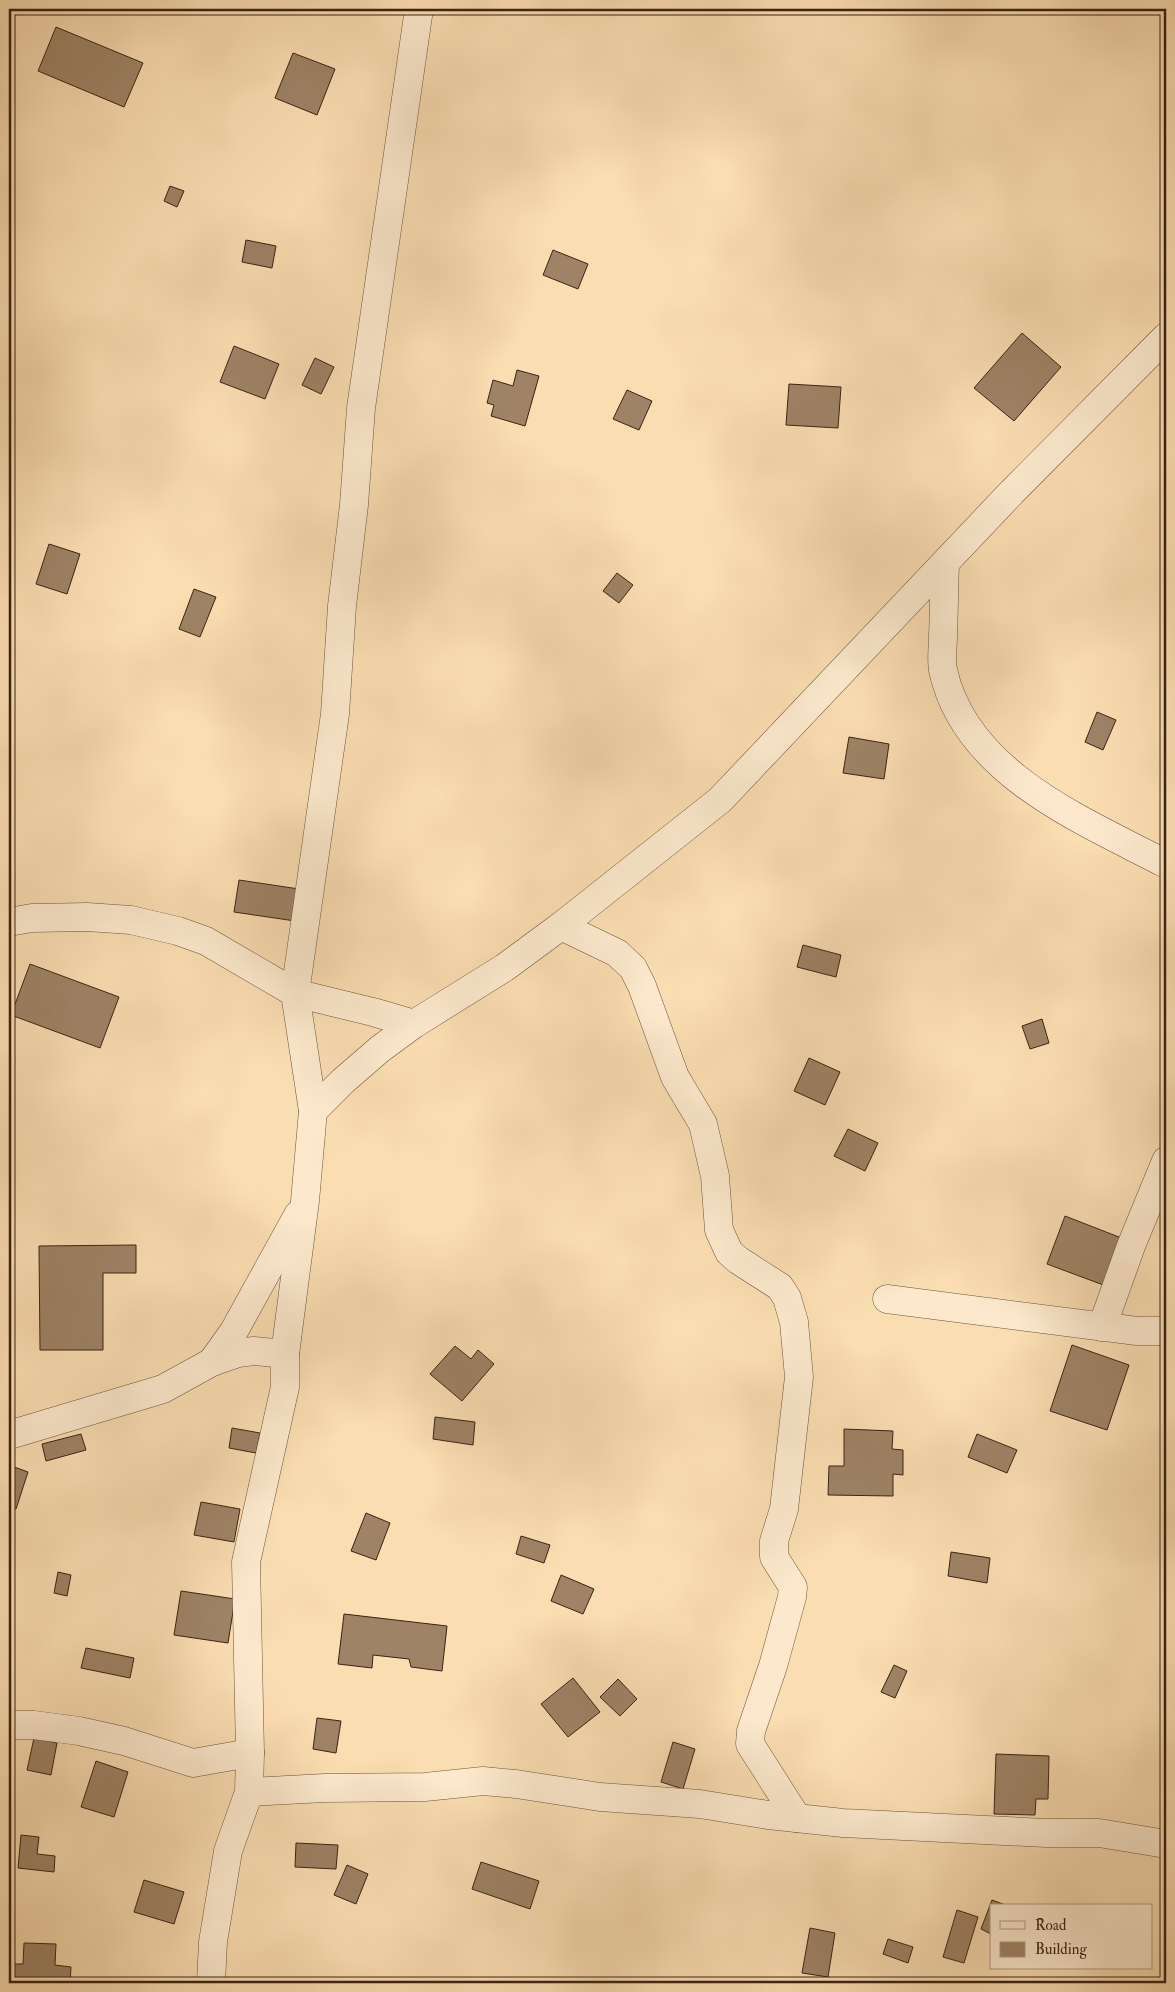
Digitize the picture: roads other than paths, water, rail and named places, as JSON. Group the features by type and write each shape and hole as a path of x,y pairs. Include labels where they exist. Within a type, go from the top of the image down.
{"street":[{"path":"211,1983 213,1942 228,1851 249,1792 246,1562 285,1387 285,1354 305,1201 313,1111 295,993 335,714 342,606 354,504 361,408 419,9"},
{"path":"313,1111 361,1064 414,1024 496,974 561,926 720,800 1012,492 1166,337"},
{"path":"945,564 942,667 951,697 962,718 981,744 1009,772 1033,791 1068,812 1166,864"},
{"path":"9,922 32,918 87,917 131,920 178,931 206,941 295,993 374,1012 414,1024"},
{"path":"561,926 617,953 634,968 675,1077 703,1124 715,1176 719,1230 729,1252 738,1260 780,1287 787,1298 794,1322 799,1378 784,1509 774,1541 774,1557 792,1587 792,1597 774,1666 751,1731 750,1744 797,1818"},
{"path":"1102,1327 1131,1246 1166,1162"},
{"path":"212,1362 234,1331 305,1201"},
{"path":"887,1299 1137,1331 1166,1330"},
{"path":"9,1435 163,1390 212,1362 238,1353 254,1351 285,1354"},
{"path":"9,1725 34,1725 79,1731 124,1741 193,1763 250,1754"},
{"path":"249,1792 325,1788 425,1787 482,1781 516,1784 600,1797 700,1804 843,1823 1046,1833 1099,1833 1166,1844"}]}
